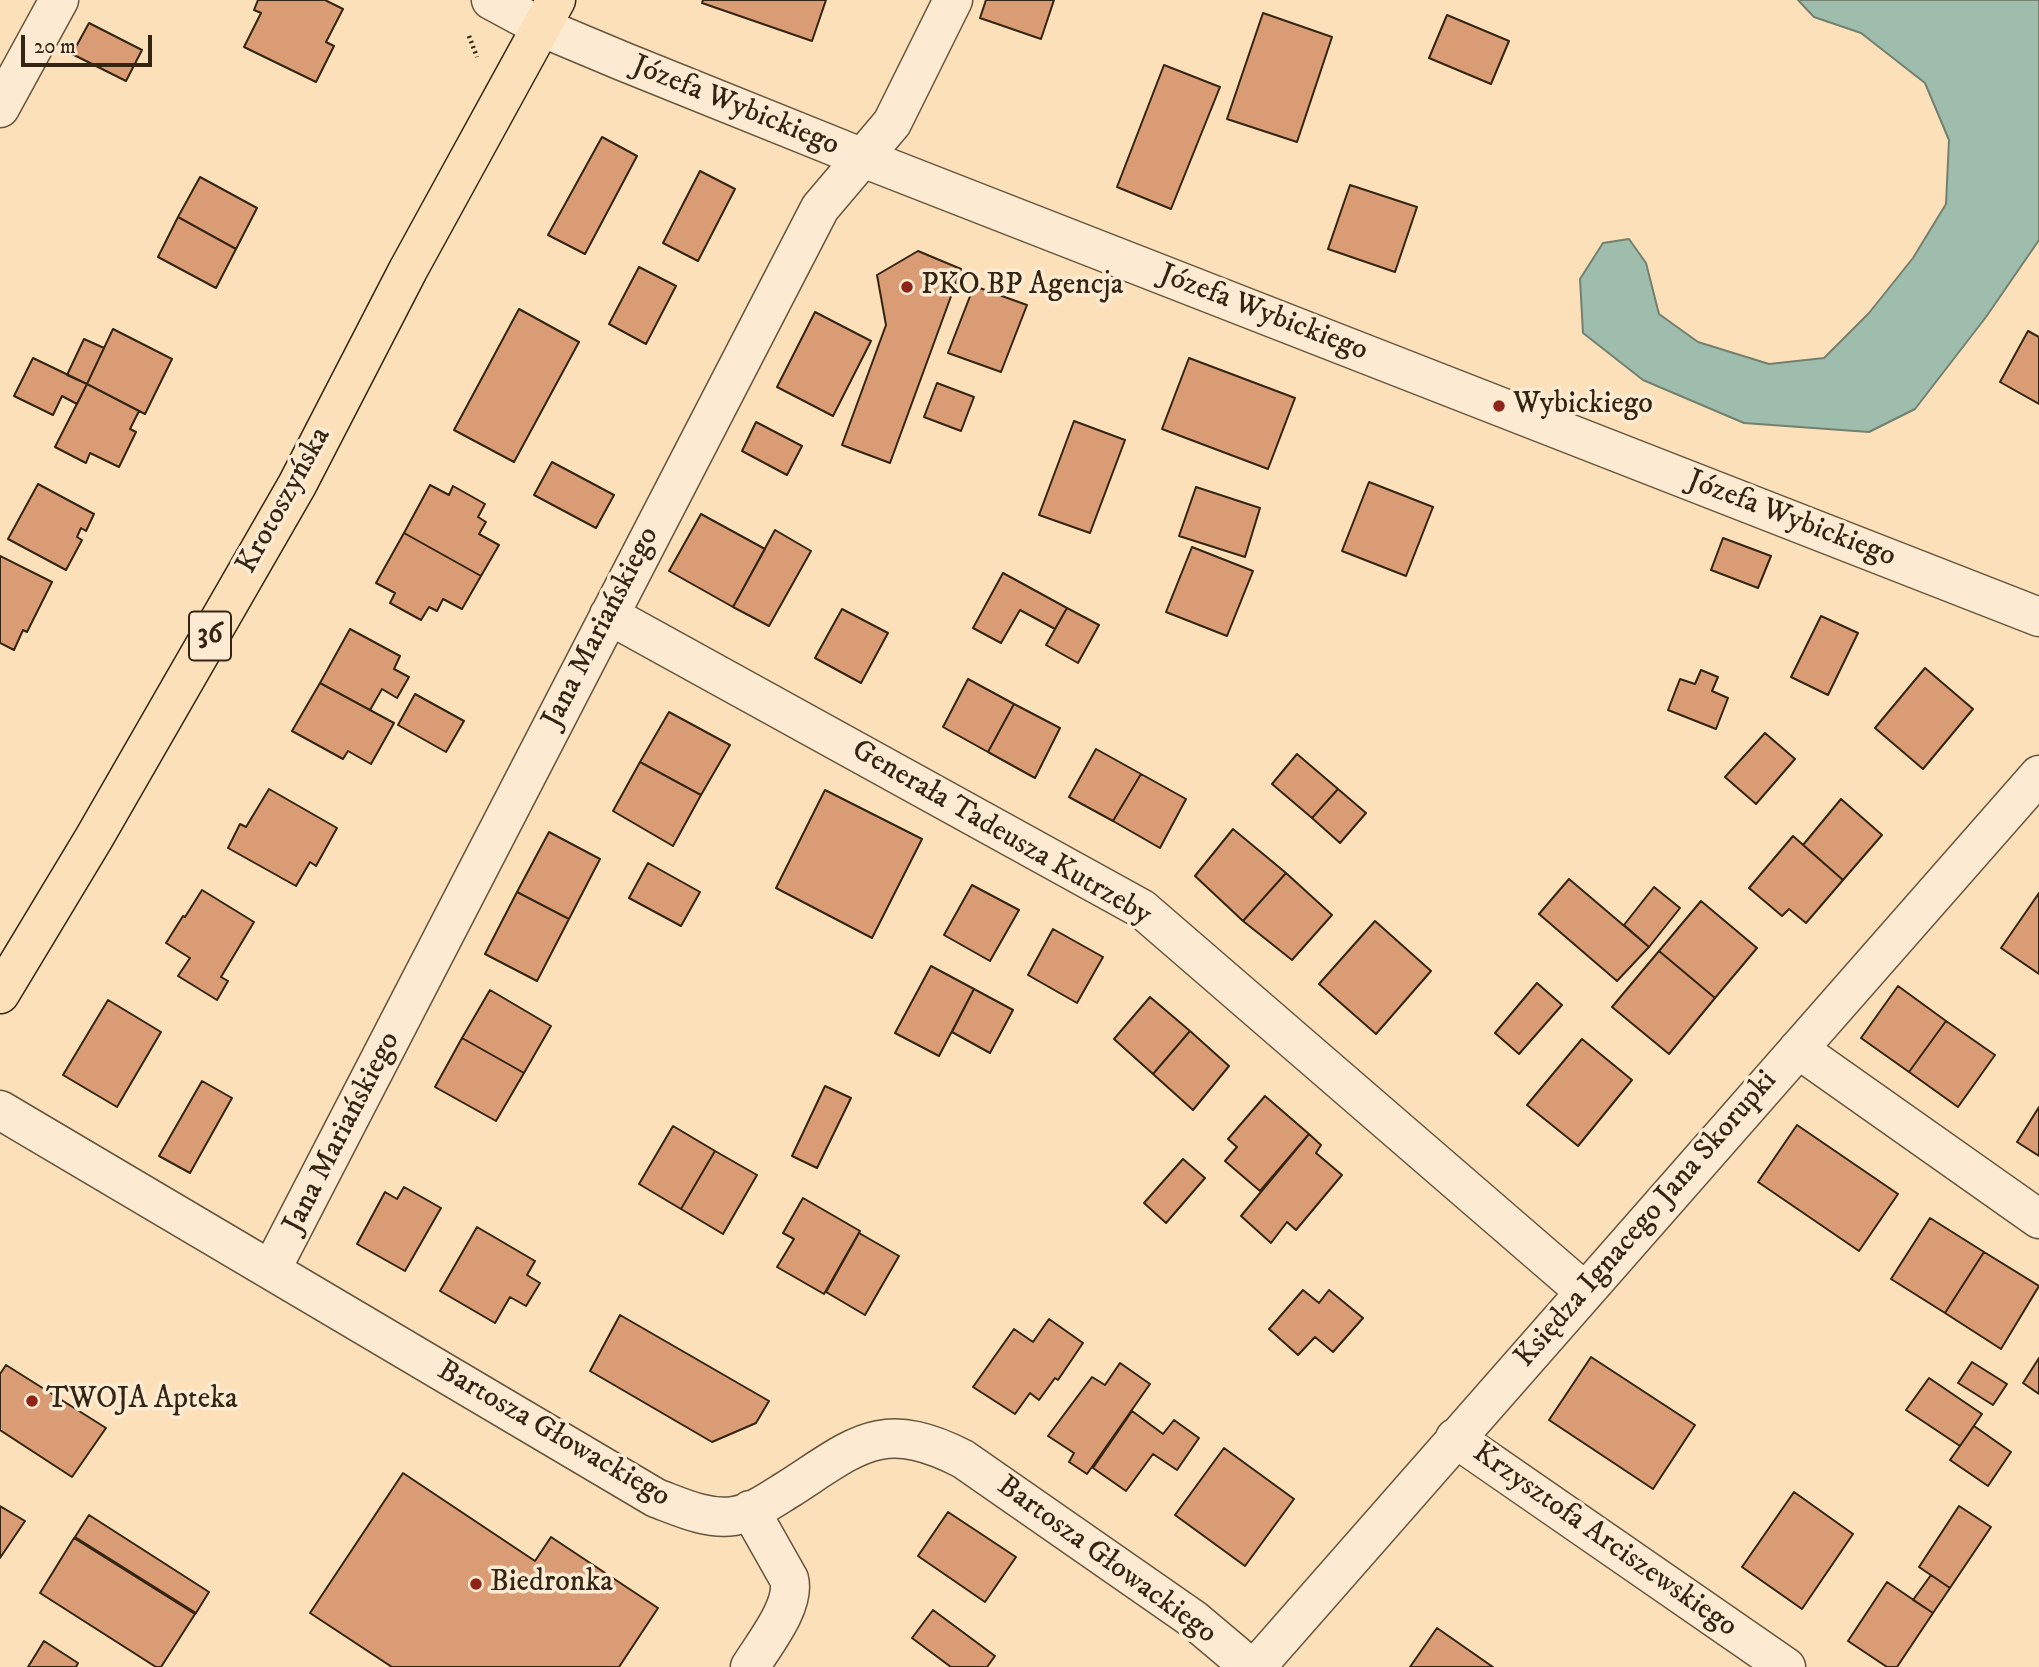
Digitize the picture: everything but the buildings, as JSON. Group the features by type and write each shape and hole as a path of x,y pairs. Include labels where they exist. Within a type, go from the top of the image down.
{"main road":[{"name":"Krotoszyńska","path":"0,995 298,485 408,270 549,13"}],"street":[{"path":"0,108 59,0"},
{"name":"Józefa Wybickiego","path":"491,0 549,13 863,158 2039,617"},
{"name":"Jana Mariańskiego","path":"271,1270 820,208 892,123 953,0"},
{"name":"Generała Tadeusza Kutrzeby","path":"609,615 1142,908 1584,1291"},
{"name":"Księdza Ignacego Jana Skorupki","path":"1256,1667 2039,775"},
{"path":"1798,1049 2039,1219"},
{"name":"Bartosza Głowackiego","path":"0,1110 656,1498 710,1516 736,1516 776,1497 848,1451 869,1441 888,1437 907,1438 945,1449 963,1459 1193,1619 1250,1667"},
{"name":"Krzysztofa Arciszewskiego","path":"1455,1438 1786,1667"},
{"path":"750,1510 791,1587 788,1603 750,1667"}],"path":[{"path":"468,34 477,58"}],"shaded area":[{"path":"1798,0 2039,0 2039,240 1986,317 1915,409 1869,432 1744,423 1643,380 1583,333 1580,279 1603,243 1629,239 1646,263 1659,314 1698,342 1769,364 1824,358 1869,313 1913,258 1946,204 1949,140 1925,83 1861,33 1814,17"}],"place":[{"name":"PKO BP Agencja","path":"907,287"},
{"name":"Wybickiego","path":"1499,406"},
{"name":"TWOJA Apteka","path":"32,1401"},
{"name":"Biedronka","path":"476,1584"}]}
